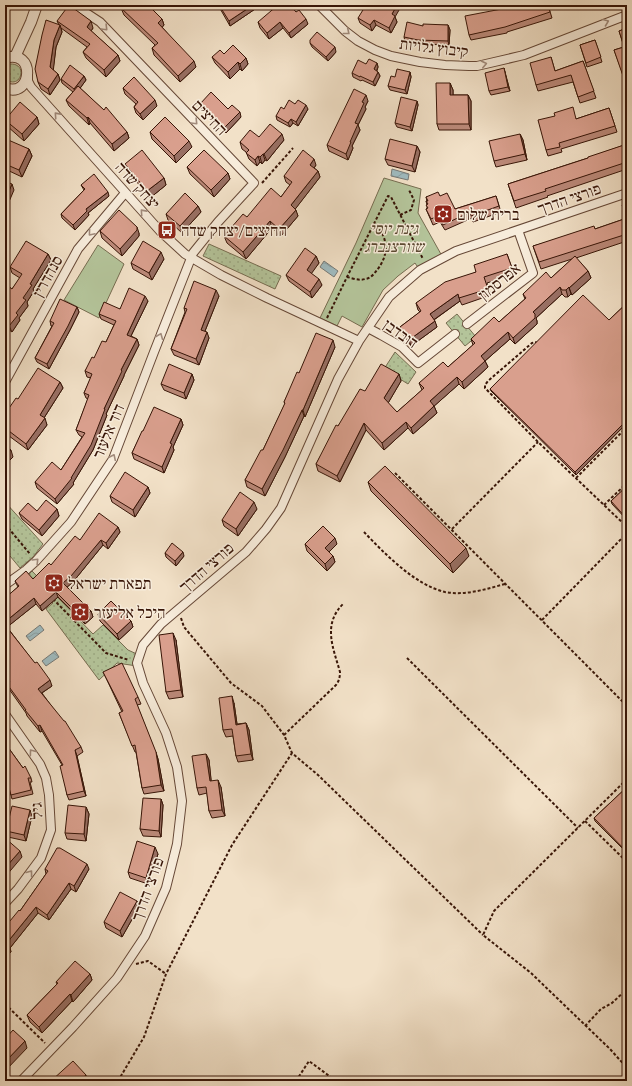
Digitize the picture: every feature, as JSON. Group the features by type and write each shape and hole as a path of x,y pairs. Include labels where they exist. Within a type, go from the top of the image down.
{"street":[{"path":"6,90 19,87 27,80 27,69 22,60 10,58 31,22 37,5"},
{"name":"החיצים","path":"74,5 100,22 254,183"},
{"name":"קיבוץ גלויות","path":"319,5 345,31 358,41 374,50 391,56 420,62 469,66 477,66 524,55 627,14"},
{"name":"יצחק שדה","path":"28,74 28,81 31,87 125,193 175,246 191,258 267,298 359,341"},
{"path":"191,258 201,243 254,183"},
{"name":"סנהדרין","path":"5,382 20,352 78,249 125,193"},
{"name":"פורצי הדרך","path":"20,1081 52,1050 117,978 145,936 166,888 177,844 182,801 177,767 166,732 143,683 137,663 143,645 161,624 246,552 266,529 281,508 338,379 359,341 389,297 420,270 456,251 627,193"},
{"name":"אפרסמון","path":"467,324 533,273 518,230"},
{"name":"דוד אלעזר","path":"5,585 36,561 71,522 113,459 191,258"},
{"name":"דובדבן","path":"368,328 402,347 418,363 455,334"},
{"name":"גיל","path":"5,714 40,764 46,778 49,795 51,830 41,858 18,889 5,903"}],"path":[{"path":"254,183 261,184 293,148"},
{"path":"400,215 411,210 414,200 409,190"},
{"path":"324,324 387,197 391,197 421,257 428,267"},
{"path":"347,277 366,280 381,266 386,254 386,246 382,231 374,223"},
{"path":"541,346 535,342 532,344 488,381 485,388 538,442 627,527"},
{"path":"618,425 627,434"},
{"path":"576,478 623,431"},
{"path":"451,530 538,442"},
{"path":"395,473 627,706"},
{"path":"604,504 627,483"},
{"path":"5,524 36,561"},
{"path":"364,532 388,557 429,586 446,592 463,593 486,590 505,584"},
{"path":"542,620 627,532"},
{"path":"53,598 106,654 137,663"},
{"path":"284,735 338,681 340,677 332,643 331,626 335,615 344,603"},
{"path":"178,610 184,627 231,683 262,706 284,735 292,753 318,775 484,935 531,973 610,1049 627,1068"},
{"path":"407,658 578,828"},
{"path":"118,1081 144,1037 166,974 232,845 292,753"},
{"path":"484,935 494,911 627,779"},
{"path":"584,821 627,862"},
{"path":"135,964 148,961 166,974"},
{"path":"585,1026 601,1009 612,1003 627,989"},
{"path":"5,1004 52,1050"},
{"path":"296,1081 309,1061 336,1081"}],"green space":[{"path":"10,64 16,65 21,71 21,76 15,82 5,79 5,66"},
{"name":"גינת יוסי שוורצנברג","path":"384,178 421,189 418,213 442,256 419,269 415,263 398,276 383,290 362,327 342,316 337,326 320,318 356,243"},
{"path":"209,244 281,276 275,289 203,256"},
{"path":"98,245 124,264 99,318 64,300"},
{"path":"457,314 476,337 465,346 446,323"},
{"path":"395,352 416,372 408,384 384,369"},
{"path":"5,502 43,544 33,557 20,568 5,550"},
{"path":"32,571 93,634 103,625 128,650 139,655 137,666 117,663 99,680 46,609 53,603 27,575"}],"water":[{"path":"392,169 409,174 408,180 391,176"},
{"path":"324,261 338,271 334,277 320,267"},
{"path":"40,625 44,630 30,641 26,636"},
{"path":"55,651 59,657 46,666 42,661"}],"building":[{"path":"69,5 91,21 87,27 118,55 104,70 83,52 90,44 57,21"},
{"path":"125,5 148,5 162,19 158,23 194,61 178,76 152,48 158,43 121,8"},
{"path":"219,5 253,5 229,21"},
{"path":"278,5 290,5 296,12 299,10 306,19 289,33 280,22 267,33 258,22"},
{"path":"366,5 397,5 392,14 395,16 389,28 374,20 370,25 358,18"},
{"path":"511,5 548,5 550,12 505,27 469,35 465,16 512,7"},
{"path":"46,20 60,25 54,40 50,67 58,74 48,89 38,82 35,69"},
{"path":"407,22 423,26 423,24 448,25 448,41 418,40 404,37"},
{"path":"627,28 627,42 623,43 619,31"},
{"path":"317,32 335,47 326,57 310,43 310,40"},
{"path":"595,40 601,57 586,63 580,45"},
{"path":"233,45 246,58 240,64 238,62 228,72 212,57 220,50 224,54"},
{"path":"627,46 627,74 623,76 614,50"},
{"path":"551,57 555,71 583,61 594,91 578,97 571,75 536,85 530,63"},
{"path":"369,59 377,63 374,69 378,72 373,82 352,73 358,60 366,64"},
{"path":"70,65 84,76 74,89 61,79"},
{"path":"504,68 508,87 489,91 485,73"},
{"path":"397,69 410,72 405,90 388,86 391,76 395,77"},
{"path":"134,77 155,100 140,114 134,107 138,102 123,88"},
{"path":"436,83 450,83 450,95 468,95 469,124 437,124"},
{"path":"78,86 104,110 106,107 127,132 112,144 88,117 87,118 66,100"},
{"path":"354,89 366,95 355,123 358,124 346,154 327,145"},
{"path":"211,92 228,109 232,105 240,112 224,128 200,104"},
{"path":"624,92 627,92 627,100"},
{"path":"401,97 417,101 410,127 395,123"},
{"path":"289,100 295,104 298,100 306,105 296,122 291,119 288,123 276,116 281,107 284,109"},
{"path":"20,102 37,117 22,134 5,120"},
{"path":"573,107 576,119 609,108 615,126 559,143 560,147 546,150 538,120 555,116 554,113"},
{"path":"165,117 189,141 174,156 150,132"},
{"path":"270,124 282,134 264,154 260,157 258,156 255,160 246,153 249,150 240,142 250,130 259,137"},
{"path":"520,134 525,154 494,161 489,141"},
{"path":"6,139 29,149 19,170 5,164"},
{"path":"390,139 417,146 412,166 385,159"},
{"path":"627,144 627,162 545,189 546,191 514,201 508,184"},
{"path":"142,150 164,178 147,191 125,164"},
{"path":"204,150 228,173 211,190 187,167"},
{"path":"303,150 314,159 310,165 318,171 291,205 296,210 279,229 270,221 243,252 224,236 243,214 247,217 271,188 281,197 292,182 284,176"},
{"path":"94,174 108,192 86,209 87,211 73,225 61,214 85,189 81,185"},
{"path":"5,181 12,184 5,200"},
{"path":"438,192 440,196 447,193 455,209 496,196 499,206 471,216 470,212 443,225 438,216 431,219 426,209 428,208 426,205 428,204 426,201 428,201 426,197"},
{"path":"185,193 198,206 180,226 166,214"},
{"path":"627,204 627,218 622,205"},
{"path":"119,210 137,227 137,230 120,249 100,231"},
{"path":"627,218 627,234 539,262 533,246 594,226 595,229"},
{"path":"26,241 48,254 30,284 32,285 23,298 26,300 16,313 18,315 9,326 5,322 5,284 12,289 22,274 10,267"},
{"path":"143,241 161,252 149,273 131,263"},
{"path":"305,248 316,256 307,270 319,279 310,292 286,275"},
{"path":"507,254 512,268 484,277 488,289 459,298 458,294 430,314 435,321 409,340 400,327 421,311 416,303 445,282 476,272 474,265"},
{"path":"575,256 588,271 566,290 562,290 560,287 533,312 535,314 535,318 513,338 508,332 481,356 485,361 462,382 457,377 430,401 434,406 411,428 406,422 382,443 364,423 337,476 316,464 336,425 338,426 360,389 365,391 381,364 399,374 384,398 397,412 424,388 419,383 443,362 448,367 475,343 471,339 494,317 499,322 526,298 523,294 546,272 551,278"},
{"path":"194,281 216,290 201,330 207,332 196,359 171,349 187,309 184,308"},
{"path":"129,288 145,296 127,335 137,339 121,370 122,371 104,409 91,445 72,478 55,499 35,482 52,462 61,470 85,433 76,430 89,395 84,393 92,374 85,371 92,357 94,358 102,341 106,342 116,321 99,314 104,302 120,309"},
{"path":"583,295 609,320 627,303 627,425 624,423 575,472 490,389"},
{"path":"60,299 77,307 47,364 35,358 54,323 50,321"},
{"path":"316,333 333,340 303,410 262,489 245,480 261,450 263,450 285,403 284,402 297,372 299,373"},
{"path":"169,364 192,374 184,393 161,384"},
{"path":"38,368 60,382 40,415 45,418 26,444 5,428 5,414 16,398 18,399"},
{"path":"154,407 181,419 170,443 172,444 162,467 132,453"},
{"path":"5,444 11,450 5,456"},
{"path":"385,466 466,548 450,564 368,482"},
{"path":"125,472 148,487 133,510 110,496"},
{"path":"627,486 627,519 611,501"},
{"path":"240,492 254,502 236,529 222,520"},
{"path":"46,500 57,509 39,530 19,513 28,503 37,511"},
{"path":"99,513 118,527 106,543 101,540 71,576 63,583 91,611 83,619 56,592 40,606 34,598 5,622 5,598 19,586 15,581 26,571 33,579 49,563 51,565 75,536 80,540"},
{"path":"323,526 335,538 325,548 333,556 325,564 305,544"},
{"path":"172,543 183,552 175,561 165,553"},
{"path":"111,601 131,621 117,634 98,614"},
{"path":"5,625 35,663 37,662 50,680 38,689 65,721 81,747 75,750 84,791 67,795 60,766 63,765 40,725 38,726 25,710 7,684 10,682 5,676"},
{"path":"173,633 181,690 166,692 159,635"},
{"path":"122,663 138,697 135,699 156,752 161,785 142,788 135,745 132,746 119,713 123,711 103,672"},
{"path":"232,696 236,725 246,723 251,754 236,756 232,729 223,730 219,698"},
{"path":"5,743 23,768 25,766 31,778 28,778 31,790 11,795 8,784 5,785"},
{"path":"206,754 210,781 218,780 222,810 209,811 206,787 197,788 192,756"},
{"path":"627,787 627,852 594,818"},
{"path":"143,798 161,799 159,831 140,829"},
{"path":"68,805 86,807 84,834 65,833"},
{"path":"12,806 30,810 24,835 6,831"},
{"path":"5,838 20,851 5,868"},
{"path":"137,841 155,847 146,878 128,872"},
{"path":"57,848 60,848 87,864 74,886 69,883 47,915 36,907 6,944 9,946 5,950 5,927 19,910 20,911 48,871 45,869"},
{"path":"120,892 137,901 120,931 104,922"},
{"path":"75,961 90,974 39,1027 27,1015 58,983 56,982"},
{"path":"13,1030 25,1041 5,1062 5,1039"},
{"path":"73,1061 86,1075 79,1081 51,1081"},
{"path":"47,1077 51,1081 43,1081"}],"place":[{"name":"ברית שלום","path":"443,214"},
{"name":"החיצים/יצחק שדה","path":"167,230"},
{"name":"תפארת ישראל","path":"54,583"},
{"name":"היכל אליעזר","path":"80,612"}]}
